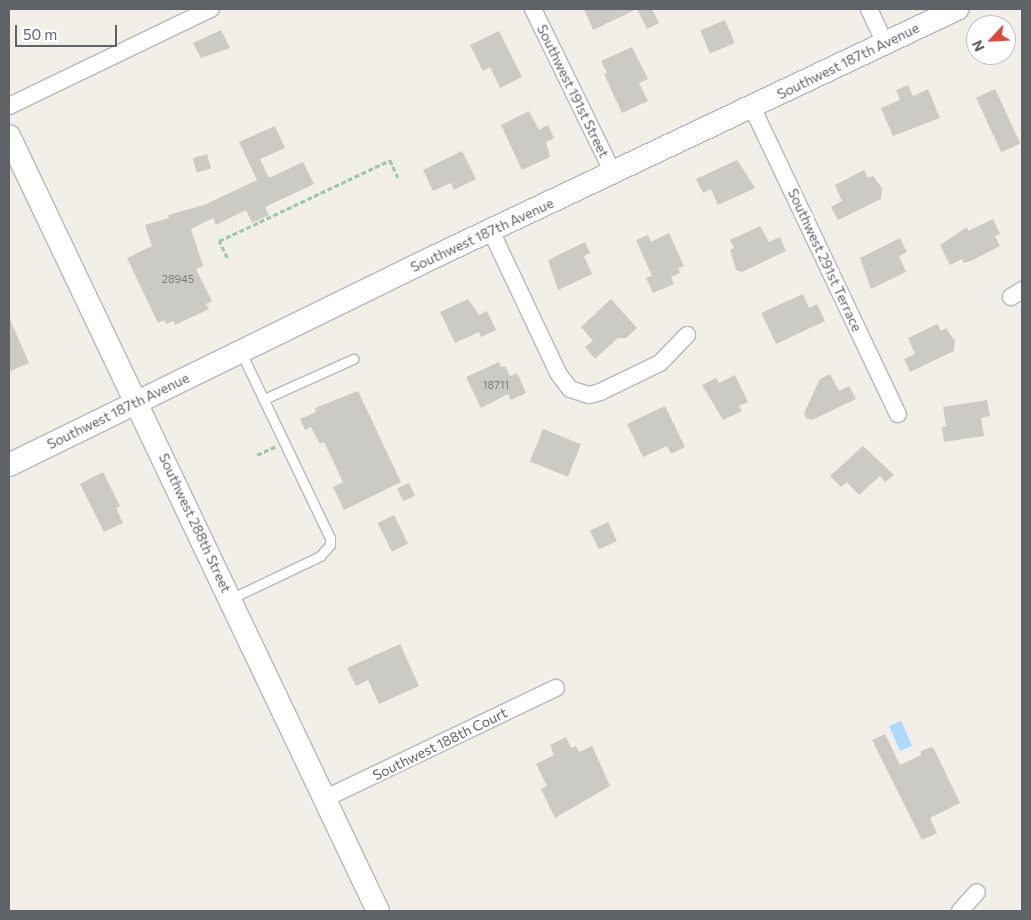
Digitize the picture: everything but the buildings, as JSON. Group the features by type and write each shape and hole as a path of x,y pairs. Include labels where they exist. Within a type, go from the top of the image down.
{"street":[{"path":"9,106 211,9"},
{"name":"Southwest 191st Street","path":"533,9 613,173"},
{"path":"869,9 885,43"},
{"name":"Southwest 187th Avenue","path":"9,465 240,351 957,9"},
{"name":"Southwest 291st Terrace","path":"752,107 898,414"},
{"name":"Southwest 288th Street","path":"9,136 14,162 136,402 378,911"},
{"path":"491,231 558,373 570,389 589,395 600,392 660,363 688,336"},
{"name":"Southwest 188th Court","path":"324,799 556,688"},
{"path":"960,911 977,892"}],"lane":[{"path":"230,599 320,556 330,545 330,538 240,351"},
{"path":"264,399 353,359"}],"path":[{"path":"226,258 219,242 381,164 390,160 398,177"},
{"path":"257,455 285,442"}],"water":[{"path":"901,721 912,746 900,751 889,726"}]}
